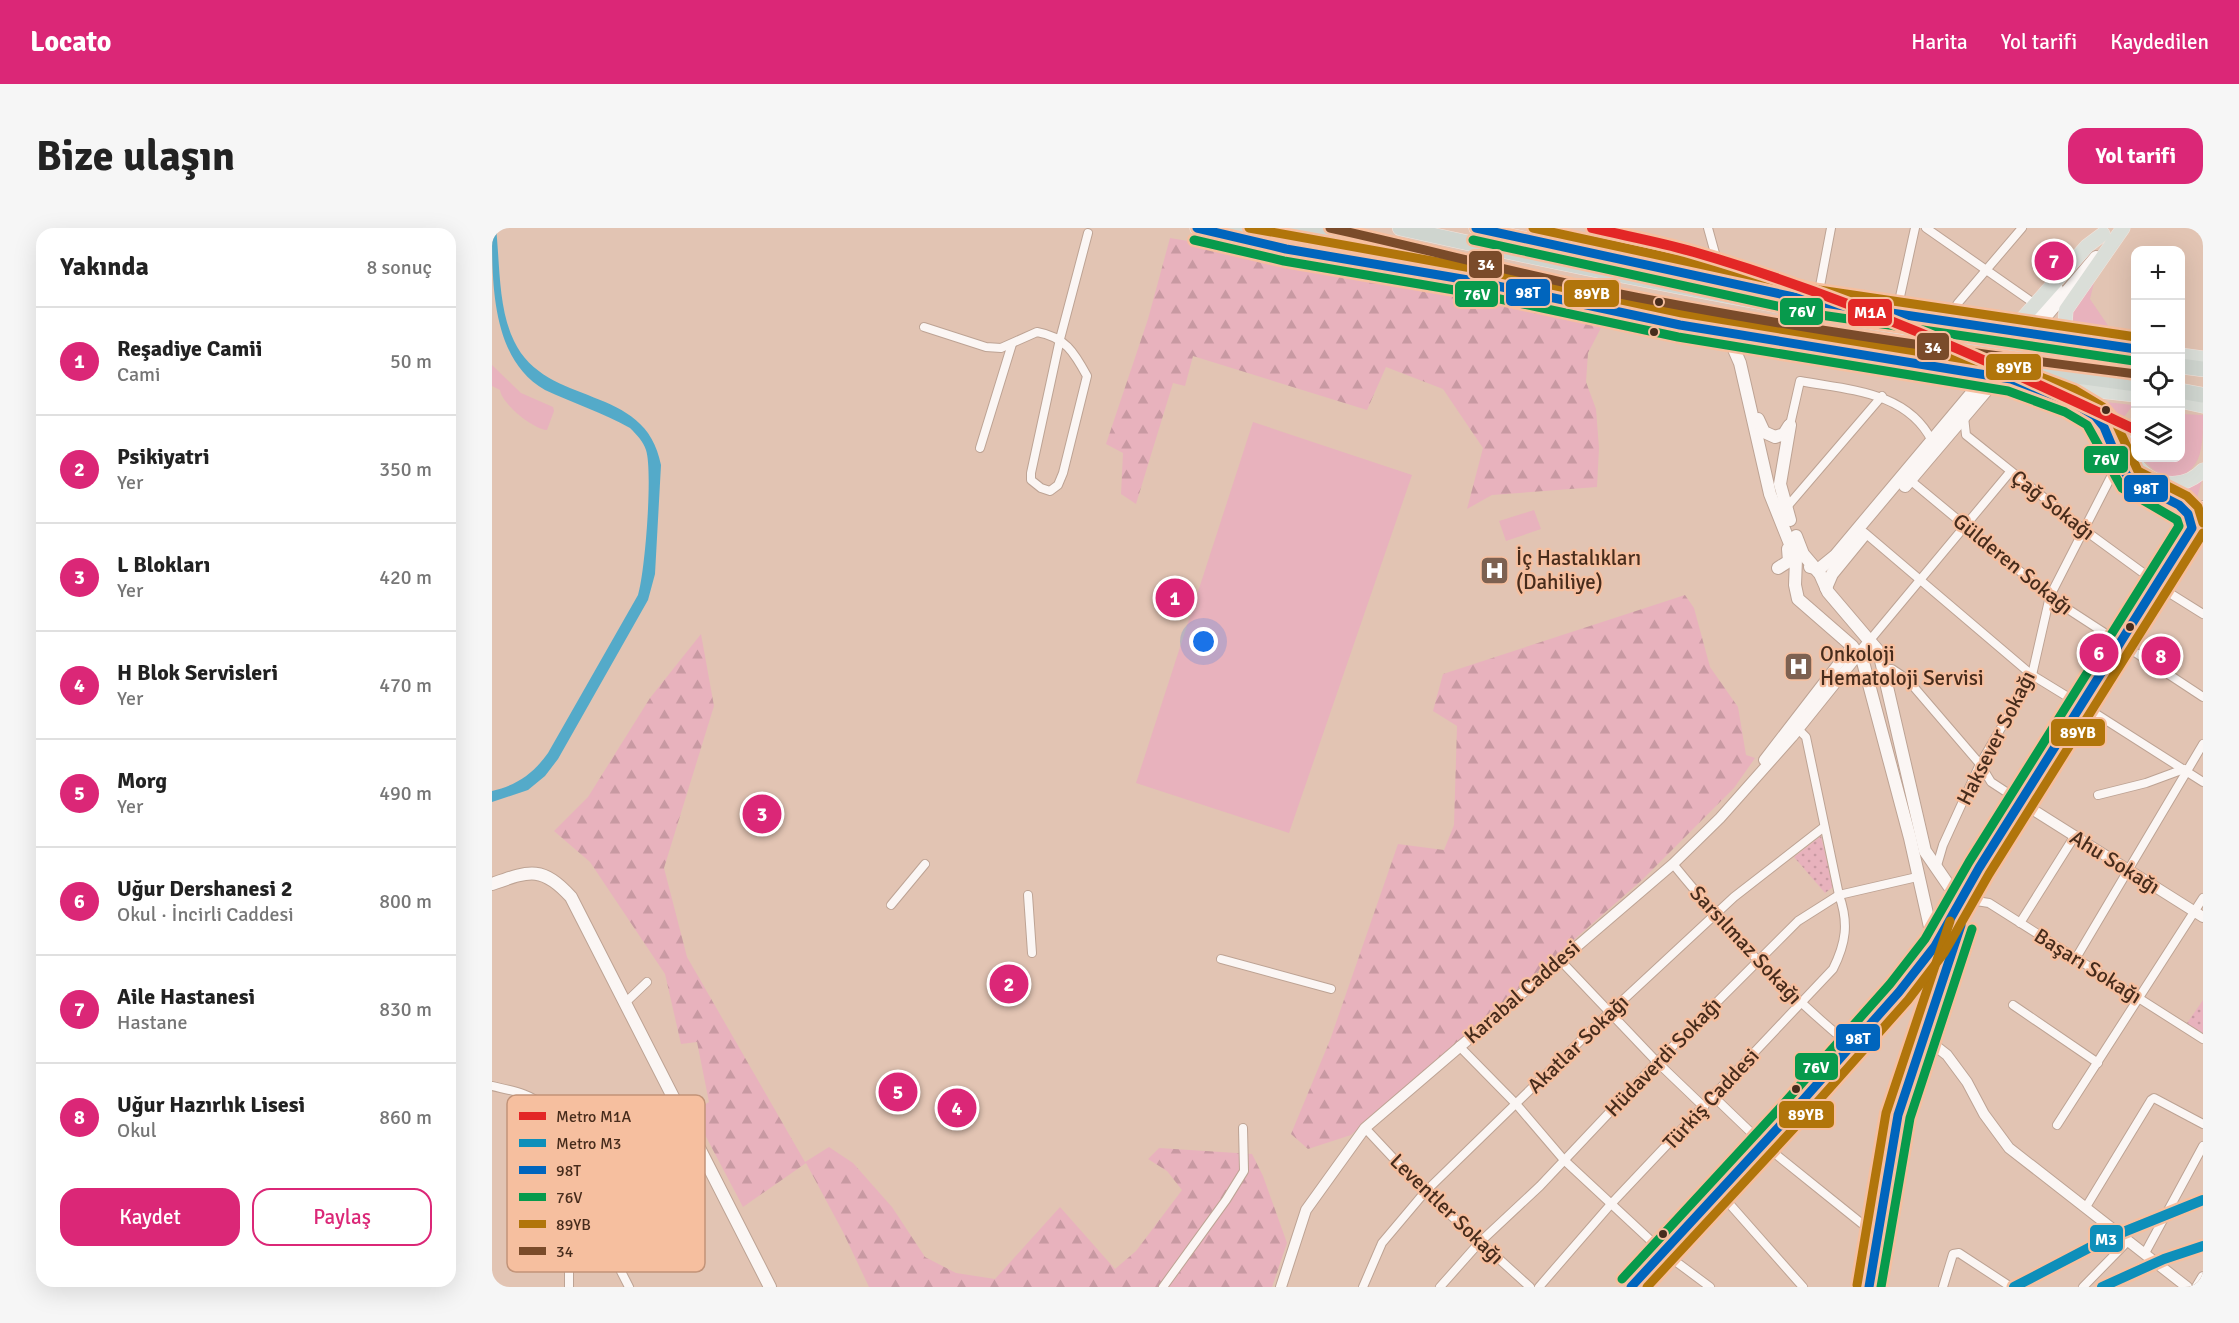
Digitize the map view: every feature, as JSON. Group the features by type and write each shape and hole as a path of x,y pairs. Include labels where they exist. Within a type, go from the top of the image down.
{"highway":[{"path":"1222,228 1369,255 1412,254"},
{"path":"1286,228 1737,324 2131,383"},
{"path":"1400,228 1791,308 2039,349 2131,359"},
{"path":"1439,228 1496,241 1523,253"},
{"path":"2185,367 2203,369"},
{"path":"2185,392 2203,395"}],"main road":[{"path":"1197,228 1286,249 1474,281 1717,331 2011,379 2131,394"},
{"path":"1476,228 1817,302 1896,316 2131,348"},
{"path":"2105,231 2031,327 2122,228"},
{"path":"2084,342 2075,338 2065,325 2066,310 2076,293 2109,252 2122,228"},
{"path":"2000,331 2012,327 2087,246 2105,231"},
{"path":"1717,331 1733,347 1749,396 1761,427 1767,435 1779,437 1790,425"},
{"path":"2185,356 2203,358"},
{"path":"2011,379 2070,401 2095,416 2104,427 2119,463 2130,480 2179,505 2200,528"},
{"path":"1798,571 1812,567 1819,569 1833,559 1932,441 1985,384 1964,417 1832,574 1825,608 1809,610"},
{"path":"1749,396 1770,494 1783,522 1798,571 1795,585 1798,599 1855,649 1882,728 1932,936 1932,946 1928,954"},
{"path":"2185,402 2203,406"},
{"path":"2185,406 2203,406"},
{"path":"1790,425 1780,484 1786,508 1803,554 1820,574 1828,592 1879,652 1923,845 1936,869 1949,886 1965,900"},
{"path":"2134,462 2137,469 2150,479 2176,484 2192,479 2203,470"},
{"path":"1631,1287 1851,1046 1928,954 1965,900 2160,586 2200,528 2203,507"},
{"path":"1778,568 1789,561 1782,531 1783,522"},
{"path":"1910,838 1937,882 1965,900"},
{"path":"492,892 496,883 531,872 546,875 558,883 571,897 672,1095"},
{"path":"1869,1287 1898,1115 1965,900"},
{"path":"1928,954 1942,958 1938,992"},
{"path":"705,1159 771,1287"}],"street":[{"path":"1708,228 1716,257 1717,281"},
{"path":"1817,302 1831,228"},
{"path":"1896,316 1915,228"},
{"path":"1926,228 2035,304"},
{"path":"1946,323 1958,303 2022,228"},
{"path":"924,327 986,347 1001,348 1037,332 1060,339 1074,352 1087,376 1063,472 1058,485 1050,491 1041,488 1031,480 1031,473 1060,339 1088,233"},
{"path":"980,448 1012,345"},
{"path":"1790,425 1800,381 1882,396 1913,415 1923,424 1932,441"},
{"path":"1786,508 1882,396"},
{"name":"Çağ Sokağı","path":"1964,417 1966,435 2010,472 2160,586 2203,614"},
{"name":"Haksever Sokağı","path":"1936,869 1943,845 1980,764 2032,675 2050,596 2116,467"},
{"path":"1870,640 2010,472"},
{"name":"Gülderen Sokağı","path":"1910,480 2050,596 2203,697"},
{"path":"1866,533 2032,675 2203,782"},
{"name":"Karabal Caddesi","path":"1749,783 1784,730 1855,649 1870,640"},
{"name":"Karabal Caddesi","path":"1281,1287 1306,1210 1365,1128 1672,864 1720,818 1798,729 1855,649"},
{"path":"1884,669 1892,669 1907,679 1980,764 1991,782 2024,804"},
{"name":"Türkiş Caddesi","path":"1539,1287 1611,1204 1833,969 1842,950 1846,923 1806,737 1798,729"},
{"path":"2076,958 2185,770 2203,744"},
{"path":"2098,795 2185,770"},
{"name":"Ahu Sokağı","path":"2024,804 2199,914"},
{"name":"Akatlar Sokağı","path":"1363,1287 1382,1243 1425,1192 1609,1013 1715,915 1779,859 1824,827"},
{"path":"2020,923 2074,837"},
{"path":"1923,845 1933,849 1943,845"},
{"path":"891,905 925,864"},
{"name":"Sarsılmaz Sokağı","path":"1672,864 1755,961 1799,1003 1851,1046"},
{"name":"Hüdaverdi Sokağı","path":"1440,1287 1479,1243 1564,1160 1755,961 1798,921 1839,895 1917,877"},
{"path":"1028,895 1032,953"},
{"path":"2057,1125 2199,914 2203,898"},
{"name":"Başarı Sokağı","path":"1965,900 1989,903 2203,1039"},
{"path":"1221,959 1331,989"},
{"path":"1560,960 1609,1013 1704,1107"},
{"path":"625,1003 648,982"},
{"path":"2013,1005 2098,1063"},
{"path":"1924,1037 1947,1055 1983,1114 2009,1148 2187,1287"},
{"path":"1459,1046 1517,1105 1564,1160 1663,1252 1710,1287"},
{"path":"492,1086 523,1095"},
{"path":"1714,1097 1763,1144 1876,1235"},
{"path":"2086,1207 2151,1100 2154,1098 2203,1124"},
{"path":"1163,1287 1226,1200 1244,1171 1244,1128"},
{"name":"Leventler Sokağı","path":"1365,1128 1425,1192 1530,1287"},
{"path":"2145,1253 2203,1146"},
{"path":"1719,1192 1803,1287"},
{"path":"2083,1287 2128,1241"},
{"path":"1943,1287 1949,1262 1953,1254 1959,1253 2011,1287"},
{"path":"621,1272 629,1287"},
{"path":"2198,1287 2203,1277"}],"green space":[{"path":"1170,238 1313,262 1603,324 1588,353 1586,382 1596,409 1599,448 1597,487 1492,495 1467,509 1483,448 1443,389 1386,367 1367,410 1193,356 1185,386 1173,383 1136,504 1121,494 1123,453 1106,444 1148,319"},
{"path":"2097,270 2090,299 2111,330 2125,340 2087,336 2072,325 2069,312"},
{"path":"492,365 521,393 553,407 554,411 547,430 541,429 519,415 506,402 500,390 492,386"},
{"path":"2087,400 2131,405 2124,417 2120,436 2116,438 2108,420"},
{"path":"2185,414 2203,415 2203,437 2199,455 2191,469 2184,475 2174,478 2155,471 2145,462 2185,462"},
{"path":"1253,422 1412,475 1289,833 1136,783"},
{"path":"2202,480 2193,512 2191,502 2171,493 2171,490 2186,488"},
{"path":"1534,510 1541,529 1506,541 1499,521"},
{"path":"1685,595 1694,608 1710,667 1738,707 1746,755 1755,758 1734,788 1642,880 1351,1135 1308,1149 1291,1134 1330,1040 1398,844 1444,850 1454,825 1457,726 1433,711 1443,674"},
{"path":"701,634 714,706 664,868 687,957 805,1162 829,1147 853,1163 892,1207 925,1257 956,1273 995,1279 1060,1207 1115,1269 1136,1251 1182,1190 1167,1171 1148,1159 1159,1148 1252,1154 1263,1176 1287,1243 1272,1287 869,1287 806,1163 743,1207 705,1135 705,1104 709,1102 697,1042 681,1044 665,974 590,862 554,831 588,797 650,698"},
{"path":"1821,836 1833,887 1825,893 1794,857"},
{"path":"2203,1000 2203,1037 2185,1026"}],"water":[{"path":"492,228 496,228 500,286 505,314 514,341 529,362 548,377 616,407 636,420 652,439 661,465 655,574 648,600 558,759 545,776 528,790 492,802 492,791 524,778 548,753 638,595 645,545 649,478 646,450 630,428 545,390 528,377 514,360 505,341 495,296"}],"tunnel":[{"path":"1992,369 2017,338"},
{"path":"2002,371 2026,340"}],"metro line":[{"name":"M1A","path":"1592,228 1694,252 1807,289 1973,355 2131,428"},
{"name":"M3","path":"2014,1287 2106,1239 2203,1200"},
{"name":"M3","path":"2102,1287 2164,1259 2203,1246"}],"transit line":[{"name":"98T","path":"1197,228 1286,249 1474,281 1680,325 2011,379 2070,401 2095,416 2104,427 2119,463 2130,480 2179,505 2188,514 2192,528 1979,868 1935,946 1899,992 1787,1118 1631,1287"},
{"name":"89YB","path":"1249,228 1477,269 1682,313 2014,367 2075,390 2103,407 2115,421 2138,471 2187,496 2198,507 2203,523"},
{"name":"34","path":"1330,228 1557,281 1726,314 1931,346 2131,373"},
{"name":"98T","path":"1476,228 1817,302 2131,348"},
{"name":"89YB","path":"1533,228 1819,290 2131,336"},
{"name":"76V","path":"1194,240 1284,261 1472,293 1678,337 2008,391 2065,412 2087,425 2122,488 2177,520 2179,526 1969,862 1925,939 1890,984 1778,1110 1622,1279"},
{"name":"76V","path":"1473,240 1814,314 2131,361"},
{"name":"89YB","path":"1647,1287 1796,1126 1908,1000 1944,953 1989,874 2203,533"},
{"name":"89YB","path":"1857,1285 1886,1113 1950,921"},
{"name":"98T","path":"1869,1287 1898,1115 1961,925"},
{"name":"76V","path":"1881,1287 1910,1118 1972,929"}],"place":[{"name":"Aile Hastanesi","path":"2054,261"},
{"name":"İç Hastalıkları (Dahiliye)","path":"1495,570"},
{"name":"Reşadiye Camii","path":"1175,598"},
{"name":"Uğur Dershanesi 2","path":"2099,653"},
{"name":"Uğur Hazırlık Lisesi","path":"2161,656"},
{"name":"Onkoloji Hematoloji Servisi","path":"1799,666"},
{"name":"L Blokları","path":"762,814"},
{"name":"Psikiyatri","path":"1009,984"},
{"name":"Morg","path":"898,1092"},
{"name":"H Blok Servisleri","path":"957,1108"}]}
